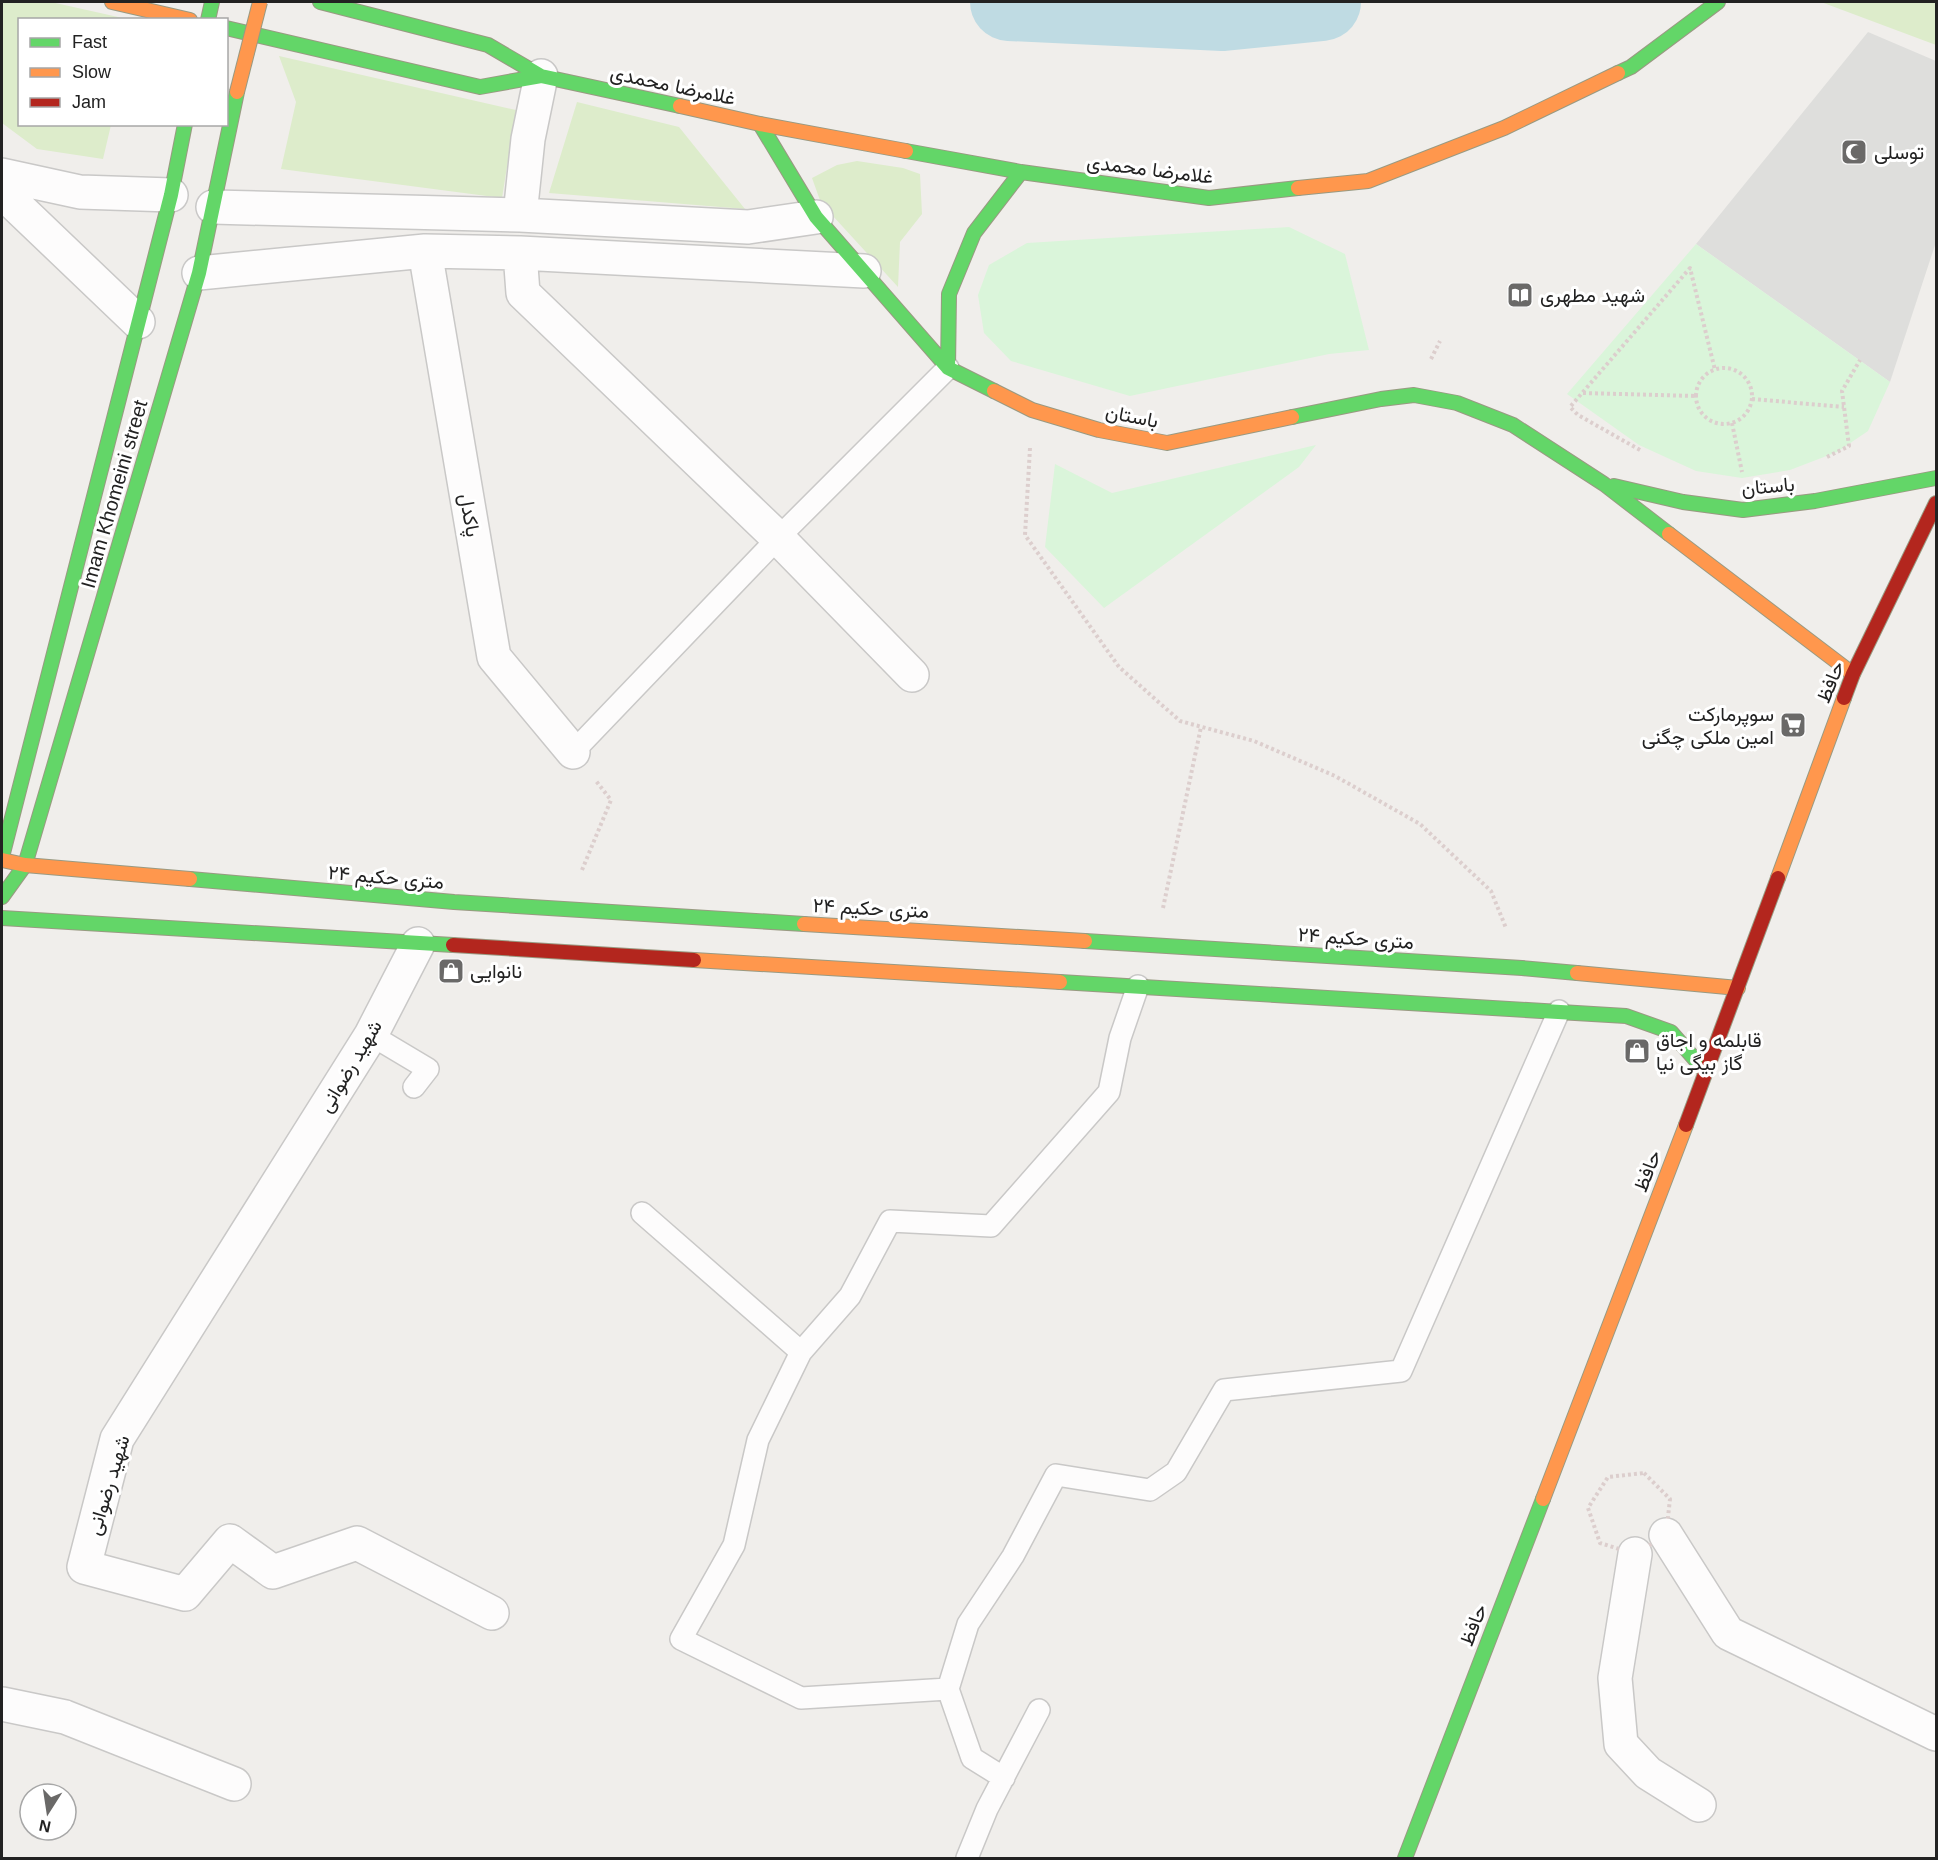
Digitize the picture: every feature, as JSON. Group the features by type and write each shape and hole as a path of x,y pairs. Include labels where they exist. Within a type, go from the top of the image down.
{"main road":[{"path":"112,2 181,18"},
{"path":"208,18 212,2"},
{"name":"Imam Khomeini street","path":"2,897 25,866 200,273 237,92 260,2"},
{"name":"غلامرضا محمدی","path":"320,2 489,45 541,76 760,124 1021,172 1209,198 1368,181 1504,128 1631,67 1718,2"},
{"name":"غلامرضا محمدی","path":"228,28 480,87 541,76"},
{"name":"باستان","path":"760,124 816,217 948,368 1032,410 1099,430 1167,443 1381,399 1414,395 1457,403 1513,425 1604,484 1853,674"},
{"name":"Imam Khomeini street","path":"2,859 171,195 185,126"},
{"path":"948,368 949,294 974,233 1021,172"},
{"name":"باستان","path":"1604,484 1683,502 1743,510 1815,501 1936,478"},
{"name":"حافظ","path":"1405,1858 1738,988 1853,674 1936,503"},
{"name":"۲۴ متری حکیم","path":"2,859 25,866 454,903 1522,968 1738,988"},
{"path":"2,918 1626,1016 1671,1032 1706,1072"}],"street":[{"path":"520,215 528,139 541,76"},
{"path":"2,175 80,192 171,195"},
{"path":"2,192 138,322"},
{"path":"213,207 520,215 748,227 816,217"},
{"path":"200,273 425,251 519,253 864,271"},
{"name":"پاکدل","path":"425,251 494,657 573,752"},
{"path":"519,253 523,293 778,538 912,675"},
{"name":"شهید رضوانی","path":"418,944 371,1035 117,1439 84,1567 185,1594 230,1540 273,1572 357,1543 492,1613"},
{"path":"1666,1535 1728,1633 1936,1734"},
{"path":"1635,1554 1615,1678 1621,1744 1648,1773 1699,1805"},
{"path":"2,1704 65,1717 234,1785"}],"lane":[{"path":"573,752 778,538 948,368"},
{"path":"948,1689 801,1698 681,1639 734,1545 758,1440 801,1352 850,1296 890,1221 991,1226 1109,1092 1120,1038 1138,986"},
{"path":"1004,1778 972,1758 948,1689 968,1624 1013,1556 1056,1474 1150,1490 1176,1472 1224,1390 1401,1371 1559,1011"},
{"path":"371,1035 428,1069 414,1088"},
{"path":"642,1213 801,1352"},
{"path":"967,1858 987,1809 1039,1710"}],"path":[{"path":"1643,451 1578,415 1570,407 1690,268 1715,370"},
{"path":"1821,459 1850,446 1842,391 1860,360"},
{"path":"1724,368 1742,374 1748,381 1752,399 1750,408 1739,420 1723,424 1708,418 1701,412 1696,396 1701,380 1715,370 1724,368"},
{"path":"1582,393 1696,396"},
{"path":"1752,399 1844,407"},
{"path":"1032,410 1025,535 1119,667 1180,721 1254,741 1335,776 1420,824 1491,891 1522,968"},
{"path":"1732,423 1742,474"},
{"path":"1732,474 1751,474"},
{"path":"1155,945 1201,727"},
{"path":"565,909 611,800 573,752"}],"shaded area":[{"name":"توسلی","path":"1868,32 1936,61 1936,242 1890,382 1696,244"}],"green space":[{"path":"2,2 51,2 123,18 18,18 18,126 111,126 103,159 37,149 2,123"},
{"path":"1821,2 1936,2 1936,45"},
{"path":"279,56 516,110 502,198 281,169 296,102"},
{"path":"577,102 679,127 745,209 549,193"},
{"path":"857,161 903,168 920,174 922,214 900,242 898,287 821,203 812,178 837,165"},
{"path":"1289,227 1345,254 1369,350 1329,354 1130,396 1011,361 984,333 978,295 989,265 1027,243"},
{"path":"1696,244 1890,382 1868,431 1837,452 1790,470 1742,478 1696,471 1639,445 1567,394"},
{"path":"1316,445 1299,467 1104,608 1045,547 1055,464 1112,493"}],"waterway":[{"path":"1009,2 1223,12 1322,2"}],"traffic: fast":[{"path":"208,18 212,2"},
{"path":"320,2 488,45 541,76 680,106"},
{"path":"1618,73 1631,67 1718,2"},
{"path":"228,28 480,87 541,76"},
{"path":"2,897 25,865 199,273 237,92"},
{"path":"760,124 816,217 948,368 994,391"},
{"path":"2,857 171,195 185,126"},
{"path":"906,151 1021,172 1209,198 1298,188"},
{"path":"948,368 949,294 974,233 1021,172"},
{"path":"1292,417 1381,399 1414,395 1457,403 1513,425 1604,484 1669,534"},
{"path":"1614,486 1683,502 1743,510 1815,501 1936,478"},
{"path":"190,879 454,902 804,924"},
{"path":"2,918 453,945"},
{"path":"1085,941 1577,973"},
{"path":"1060,982 1626,1016 1671,1032 1706,1072"},
{"path":"1405,1858 1543,1499"}],"traffic: slow":[{"path":"112,2 181,18"},
{"path":"237,92 260,2"},
{"path":"1298,188 1368,181 1504,128 1618,73"},
{"path":"680,106 760,124 906,151"},
{"path":"994,391 1032,410 1099,430 1167,443 1292,417"},
{"path":"1669,534 1853,674"},
{"path":"1778,878 1844,698"},
{"path":"2,860 25,865 190,879"},
{"path":"804,924 1085,941"},
{"path":"694,960 1060,982"},
{"path":"1577,973 1738,988"},
{"path":"1543,1499 1686,1125"}],"traffic: jam":[{"path":"1844,698 1853,674 1936,503"},
{"path":"1686,1125 1778,878"},
{"path":"453,945 694,960"}],"place":[{"name":"توسلی","path":"1854,152"},
{"name":"شهید مطهری","path":"1520,295"},
{"name":"سوپرمارکت امین ملکی چگنی","path":"1793,725"},
{"name":"نانوایی","path":"451,971"},
{"name":"قابلمه و اجاق گاز بیگی نیا","path":"1637,1051"}]}
